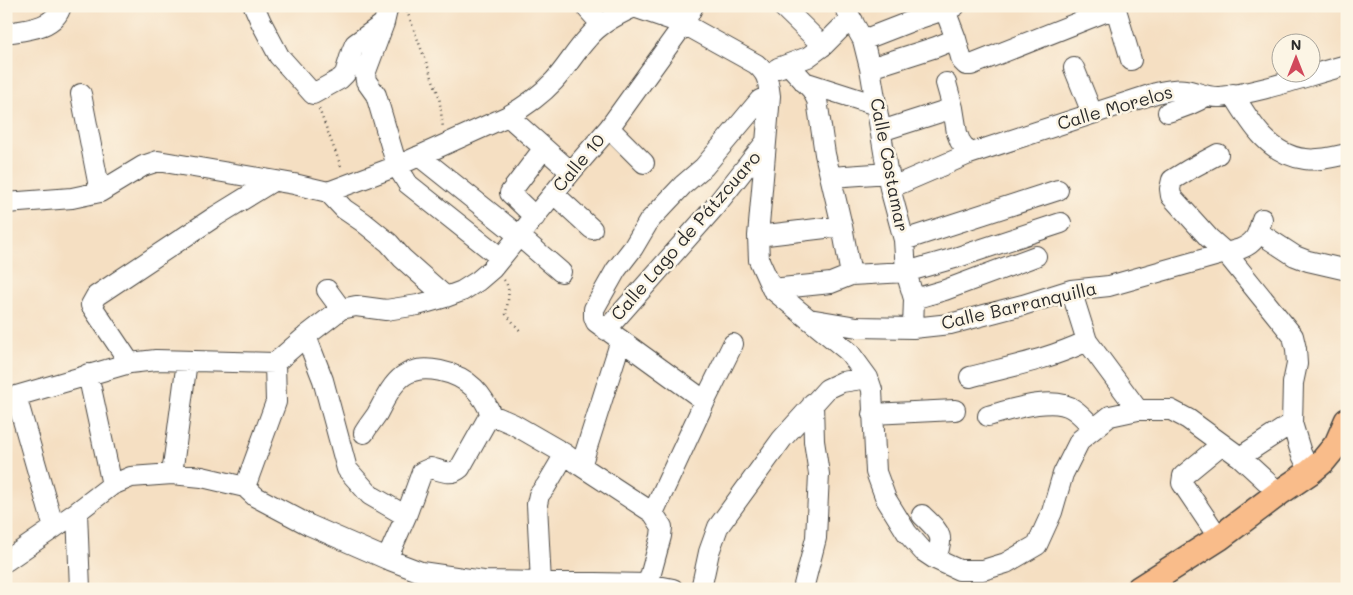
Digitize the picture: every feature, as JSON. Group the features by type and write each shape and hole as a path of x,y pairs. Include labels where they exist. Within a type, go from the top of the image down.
{"main road":[{"path":"1139,589 1219,538 1310,472 1323,461 1336,444 1347,421"}],"street":[{"path":"6,33 33,29 49,23 61,6"},
{"path":"254,6 279,56 314,94 340,80 345,74 355,44 386,15"},
{"path":"585,6 602,25"},
{"path":"6,203 72,198 100,192 143,166 158,161 328,192 449,144 525,106 554,81 587,38 613,16 634,6 684,24 764,70 770,96 758,236 759,260 772,289 849,352 868,378 872,390 876,472 886,499 907,532 923,551 959,570 983,570 1006,564 1037,545 1052,512 1063,474 1080,440 1110,416 1138,410 1171,410 1188,419 1240,457 1279,493"},
{"name":"Calle 10","path":"341,309 356,306 386,310 418,305 454,294 478,281 496,263 609,128 684,24 693,6"},
{"path":"782,6 823,46"},
{"path":"863,40 914,12 950,8 962,61 966,65 971,65 1115,7 1131,60"},
{"path":"764,70 789,65 808,58 841,28 849,14"},
{"name":"Calle Costamar","path":"849,14 863,40 870,68 889,180 904,240 906,272 914,299 913,328"},
{"path":"386,15 365,74 366,81 376,95 397,166 408,184 496,263"},
{"path":"870,68 936,47 956,38"},
{"path":"789,65 812,90 816,100 851,275"},
{"name":"Calle Morelos","path":"831,177 889,180 1092,113 1172,89 1218,97 1264,88 1347,65"},
{"path":"1074,68 1092,113"},
{"path":"804,82 876,104"},
{"path":"946,83 960,141 969,154"},
{"path":"81,94 100,192"},
{"path":"1233,94 1259,133 1289,156 1305,159 1322,159 1347,154"},
{"path":"705,401 607,329 594,309 616,270 633,248 649,221 683,185 704,167 760,100 770,96"},
{"path":"1168,112 1197,102 1206,96"},
{"path":"881,131 953,108"},
{"path":"508,116 571,172"},
{"path":"609,128 644,163"},
{"name":"Calle Lago de Pátzcuaro","path":"582,466 607,329 713,209 766,142"},
{"path":"535,217 510,193 544,148"},
{"path":"1218,154 1172,180 1171,196 1209,238 1226,253 1293,336 1297,364 1293,383 1292,424 1301,453 1310,472"},
{"path":"419,156 561,272"},
{"path":"130,363 91,305 96,296 216,216 273,181"},
{"path":"904,240 1058,190"},
{"path":"328,192 344,209 389,243 402,258 454,294"},
{"path":"554,194 592,229"},
{"path":"772,289 831,284 851,275 906,272 1061,223"},
{"path":"758,236 842,226"},
{"name":"Calle Barranquilla","path":"807,319 857,327 913,328 950,324 1071,290 1109,286 1226,253 1250,245 1260,226 1295,256 1347,270"},
{"path":"914,299 945,290 1036,256"},
{"path":"54,528 11,398 130,363 156,360 275,363 341,309 328,290"},
{"path":"1071,290 1087,341 1138,410"},
{"path":"306,336 323,380 348,469 370,495 406,516"},
{"path":"970,377 1045,358 1087,341"},
{"path":"653,513 705,401 734,344"},
{"path":"172,474 187,361"},
{"path":"245,487 276,402 275,363"},
{"path":"364,433 394,384 404,375 422,369 439,371 461,378 474,388 487,405 492,417"},
{"path":"88,374 112,485"},
{"path":"701,589 709,552 718,527 782,439 827,389 842,382 868,378"},
{"path":"803,589 816,538 819,474 814,441 813,403"},
{"path":"988,416 1034,404 1054,403 1072,408 1094,428"},
{"path":"872,414 955,410"},
{"path":"386,559 406,516 422,472 431,468 450,473 456,472 487,420 492,417 513,424 565,454 653,513 662,527 648,584"},
{"path":"1240,457 1292,424"},
{"path":"1219,538 1182,483 1183,476 1222,444"},
{"path":"541,583 537,504 539,495 565,454"},
{"path":"6,561 77,512 112,485 131,477 172,474 245,487 256,497 309,525 420,572 483,585 541,583 648,584 673,589"},
{"path":"77,512 80,589"},
{"path":"922,515 937,530 940,537 941,546 935,559"}],"path":[{"path":"405,6 439,96 443,127 449,144"},
{"path":"314,94 347,185"},
{"path":"496,263 508,289 506,314 522,333"}]}
